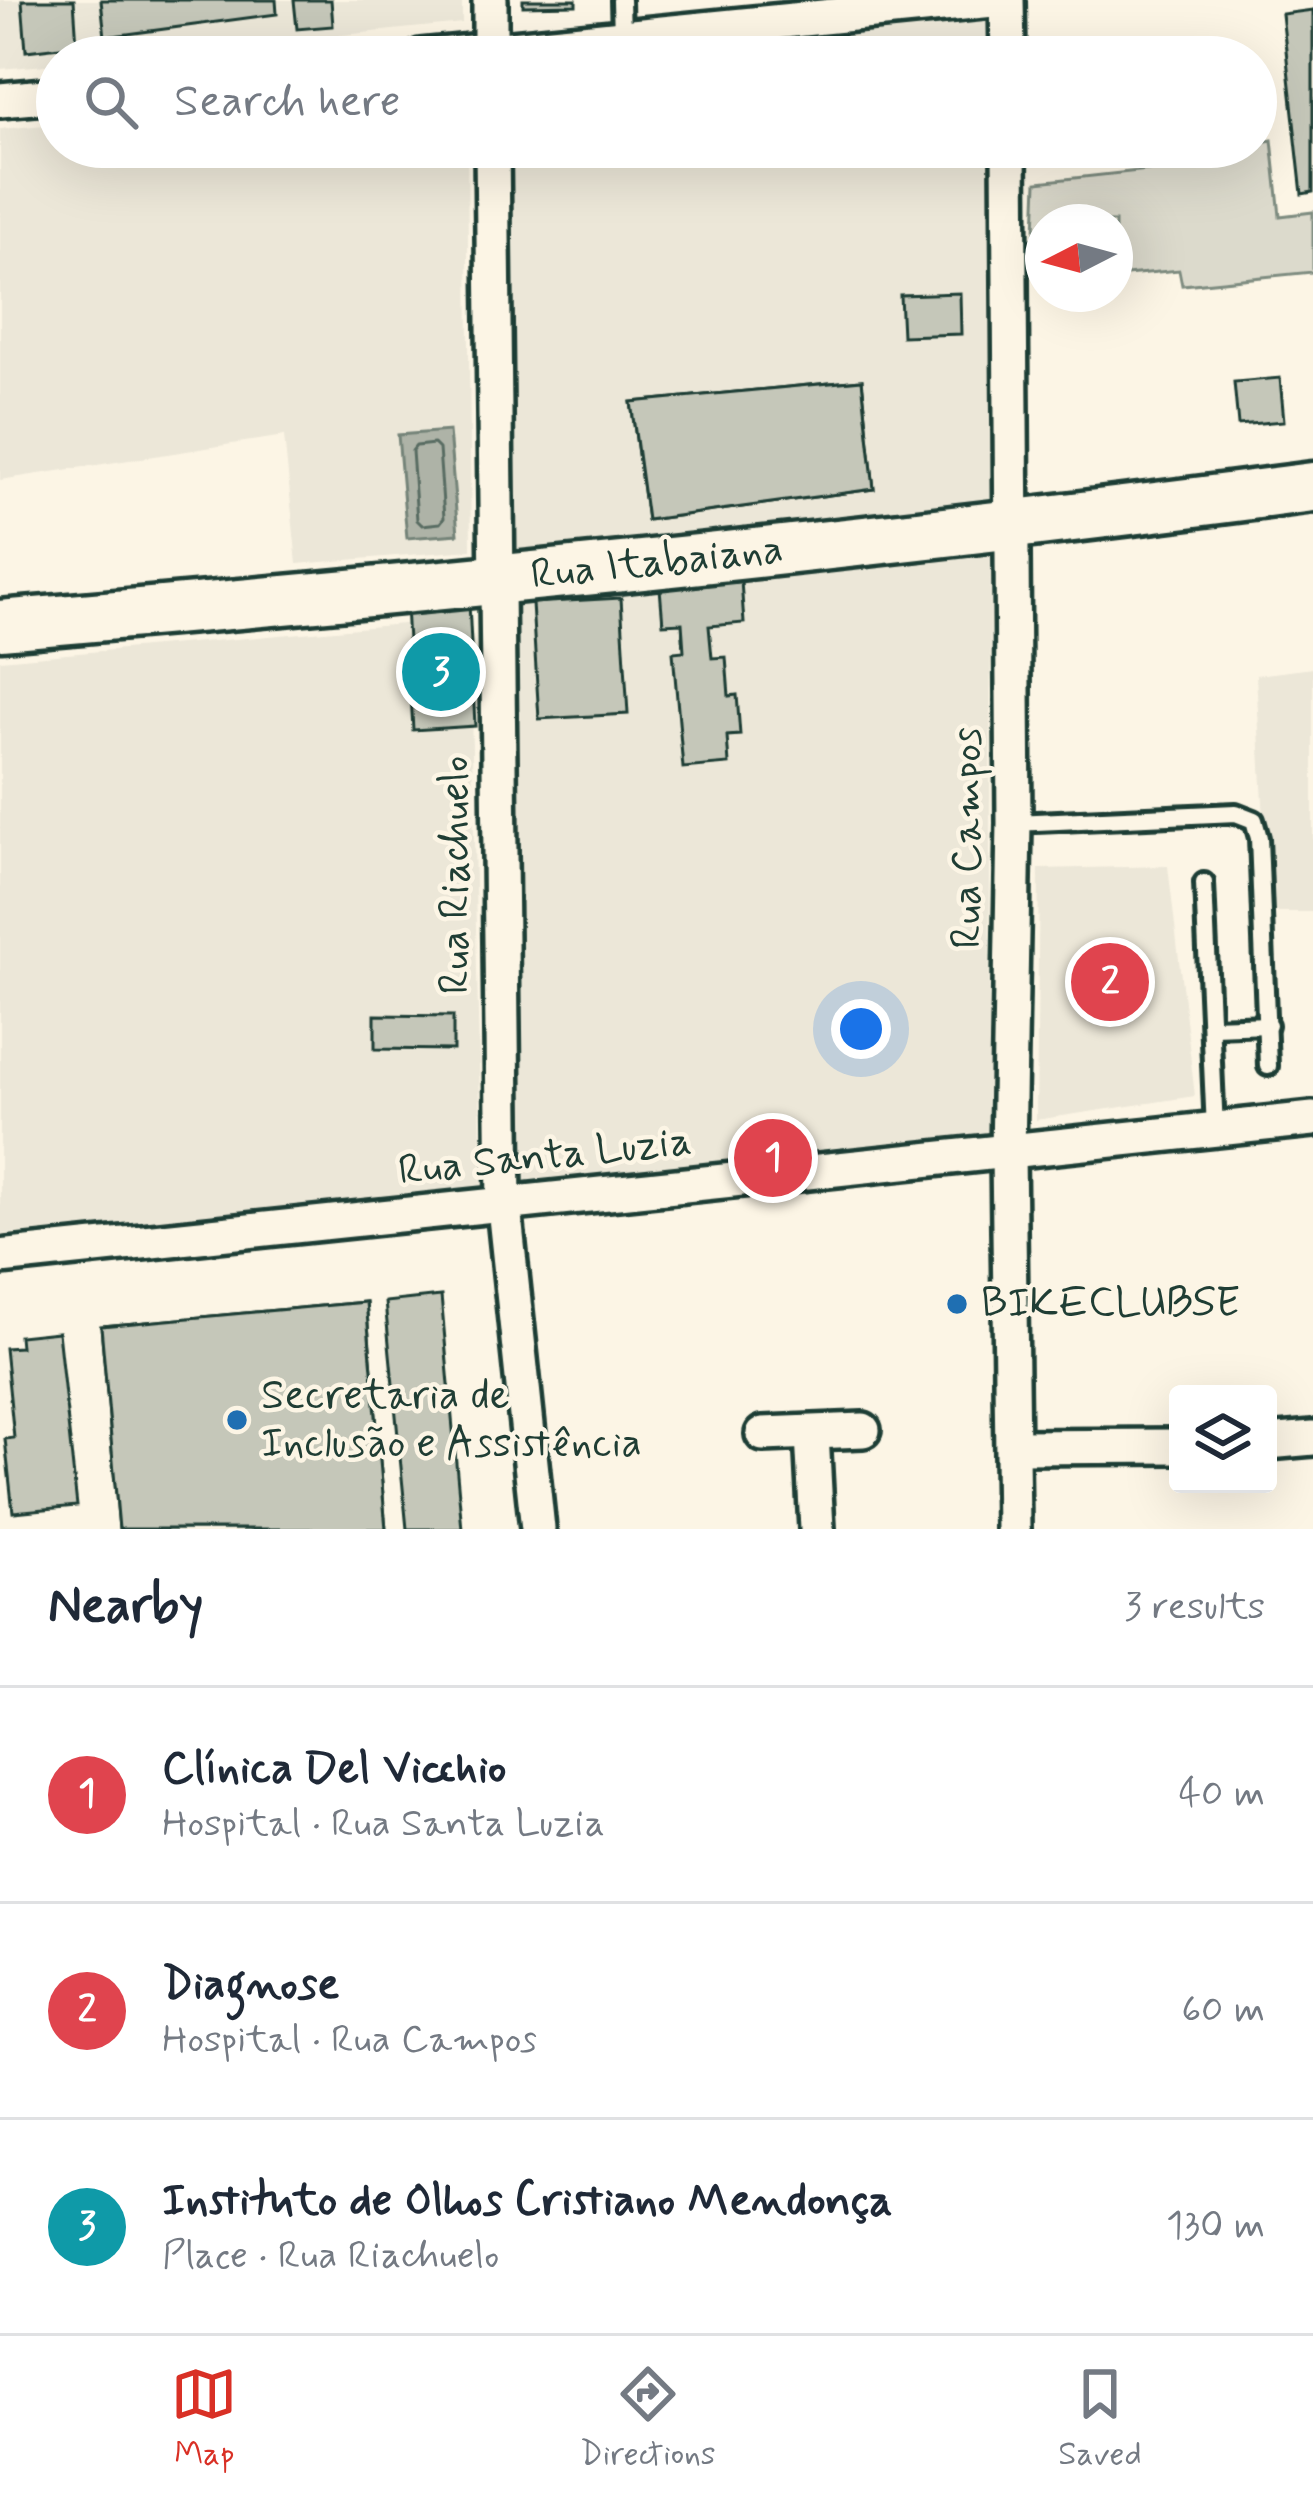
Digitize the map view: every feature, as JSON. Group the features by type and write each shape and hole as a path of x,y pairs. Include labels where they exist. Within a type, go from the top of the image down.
{"main road":[{"name":"Rua Itabaiana","path":"0,625 499,580 1013,526 1313,487"}],"street":[{"path":"490,0 490,36"},
{"path":"622,36 993,0"},
{"path":"1007,0 1008,36"},
{"path":"0,100 36,97"},
{"name":"Rua Riachuelo","path":"492,168 503,1207 538,1529"},
{"name":"Rua Campos","path":"1009,168 1014,824 1008,1154 1013,1529"},
{"name":"Rua Santa Luzia","path":"0,1257 1313,1119"},
{"path":"764,1434 863,1430"},
{"path":"812,1433 817,1529"},
{"path":"1277,1441 1313,1438"},
{"path":"1014,1447 1169,1446"}],"lane":[{"path":"621,0 622,36"},
{"path":"1014,824 1236,813 1254,820 1259,838 1268,1066"},
{"path":"1204,883 1215,1130"},
{"path":"1213,1027 1268,1025"}],"shaded area":[{"path":"0,0 462,0 462,23 332,36 36,36 36,66 0,69"},
{"path":"994,10 994,36 736,36"},
{"path":"36,126 36,168 467,168 471,550 297,564 284,436 0,480 0,129"},
{"path":"495,168 995,168 1000,509 511,562"},
{"path":"1157,168 1275,168 1280,216 1313,212 1313,272 1182,285 1179,270 1133,274 1133,204 1036,204 1037,182"},
{"path":"991,552 989,1141 522,1186 516,599"},
{"path":"469,618 482,1191 0,1235 0,660"},
{"path":"1313,668 1313,912 1269,912 1256,675"},
{"path":"1168,866 1195,1096 1036,1120 1039,869"}],"water":[{"path":"449,431 458,534 407,538 398,435"}],"building":[{"path":"22,0 74,0 76,36 36,36 36,50 26,51"},
{"path":"101,0 276,0 277,14 105,36"},
{"path":"294,0 331,0 333,26 297,29"},
{"path":"523,0 576,0 576,5 523,6"},
{"path":"1313,10 1313,192 1302,194 1282,14"},
{"path":"960,293 961,334 902,336 900,295"},
{"path":"1280,378 1284,421 1238,425 1234,382"},
{"path":"862,380 874,489 647,520 631,402"},
{"path":"862,380 874,489 647,520 631,402"},
{"path":"741,581 744,623 709,626 712,658 726,657 729,696 737,695 740,735 727,736 729,764 683,768 673,652 684,651 682,623 663,624 660,588"},
{"path":"621,598 628,714 539,719 532,603"},
{"path":"469,603 475,726 413,730 406,606"},
{"path":"375,1015 453,1016 453,1050 375,1049"},
{"path":"441,1296 462,1529 407,1529 385,1302"},
{"path":"366,1302 386,1529 119,1529 101,1326","holes":["321,1348 336,1505 162,1522 147,1365"]},
{"path":"366,1302 386,1529 119,1529 101,1326"},
{"path":"58,1332 77,1506 13,1512 5,1439 14,1438 5,1348 20,1347 19,1336"}],"place":[{"name":"Instituto de Olhos Cristiano Mendonça","path":"441,672"},
{"name":"Diagnose","path":"1110,982"},
{"name":"Clínica Del Vicchio","path":"773,1158"},
{"name":"BIKECLUBSE","path":"957,1304"},
{"name":"Secretaria de Inclusão e Assistência","path":"237,1420"}]}
